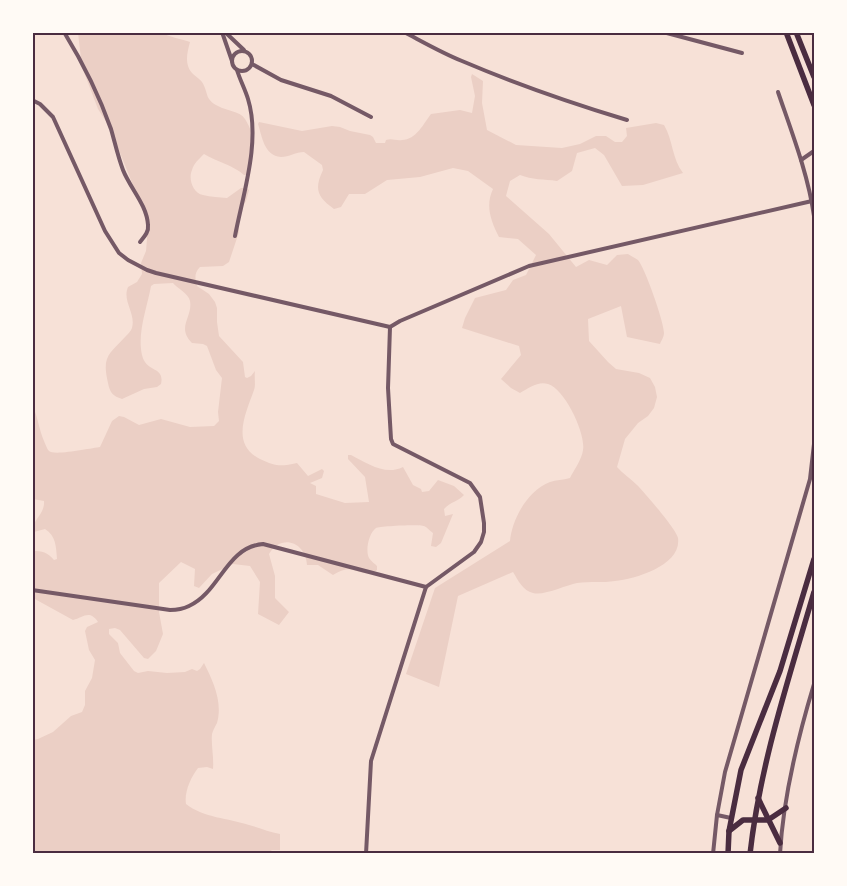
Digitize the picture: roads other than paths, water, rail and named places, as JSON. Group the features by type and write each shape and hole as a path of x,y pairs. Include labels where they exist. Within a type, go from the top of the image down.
{"main road":[{"path":"786,32 814,105"},
{"path":"796,32 814,77"},
{"path":"728,854 729,831 741,770 780,672 814,559"},
{"path":"750,854 758,798 776,719 814,592"},
{"path":"758,798 780,843"},
{"path":"729,831 740,821 768,820 786,808"}],"street":[{"path":"64,32 78,54 97,92 123,170 146,216 147,232 140,242"},
{"path":"223,32 251,56 252,64 247,71 237,70"},
{"path":"223,32 232,61 249,99 253,134 252,153 235,236"},
{"path":"404,32 460,60 506,79 565,101 627,120"},
{"path":"663,32 742,53"},
{"path":"232,61 236,52 246,51"},
{"path":"252,64 281,80 331,96 371,117"},
{"path":"778,92 801,160 814,216"},
{"path":"32,100 40,104 53,117 104,231 119,252 128,260 147,270 169,277 390,327 529,266 812,202"},
{"path":"801,160 814,151"},
{"path":"366,854 371,761 426,587 469,556 478,547 484,532 482,505 476,490 470,483 393,444 388,388 390,327"},
{"path":"713,854 717,815 726,772 812,480 814,444"},
{"path":"32,590 170,610 178,609 189,606 198,600 236,555 245,548 263,544 426,587"},
{"path":"780,854 786,808 802,728 814,684"},
{"path":"717,815 732,818"}]}
